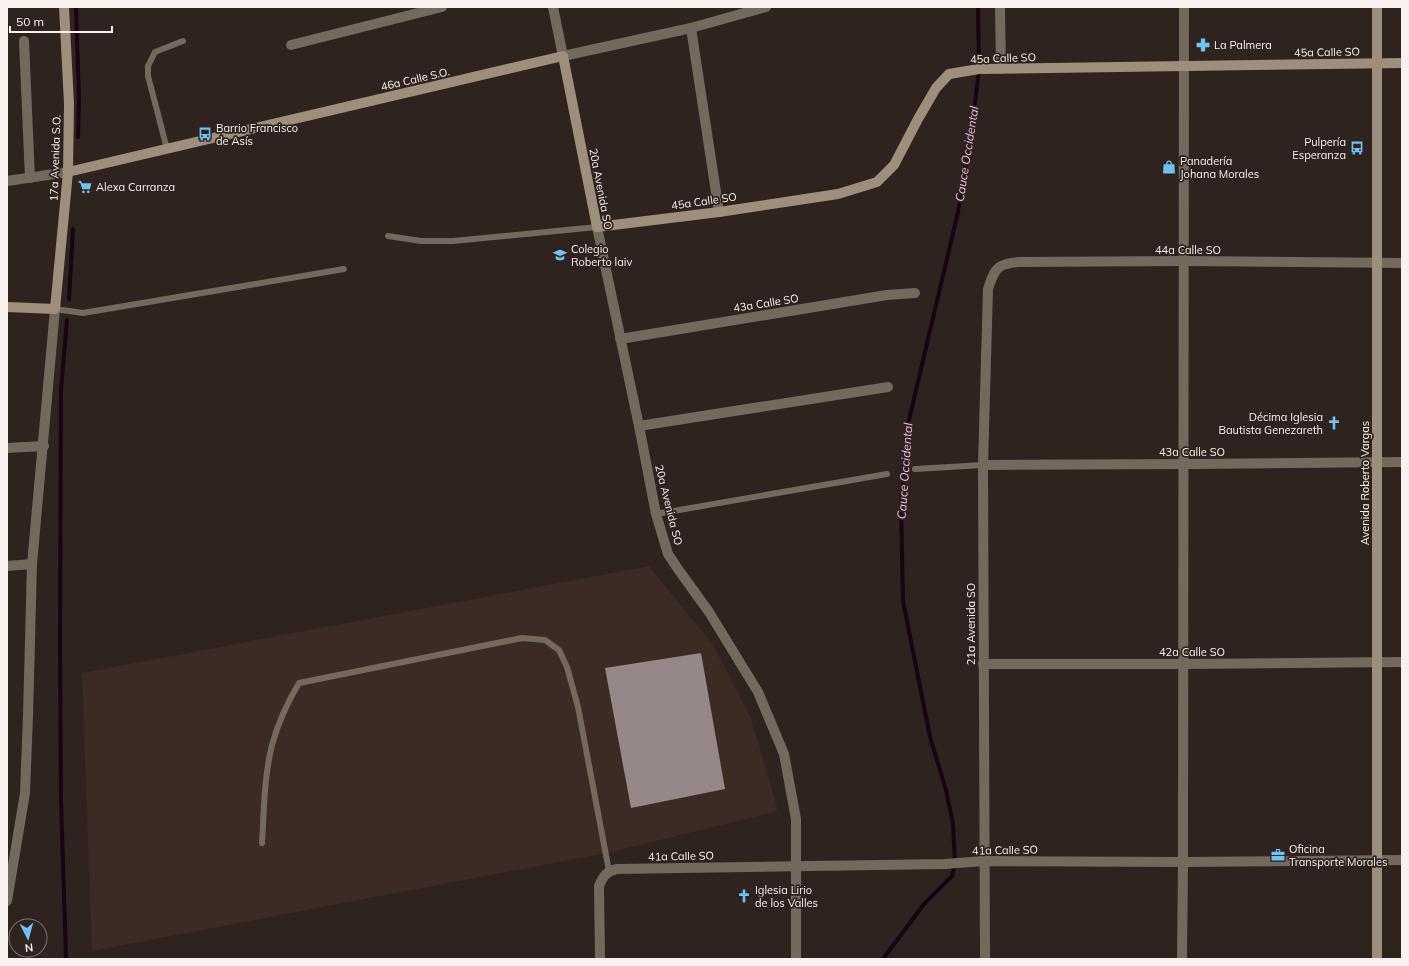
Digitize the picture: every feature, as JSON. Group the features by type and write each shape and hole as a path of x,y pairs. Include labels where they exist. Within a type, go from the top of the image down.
{"street":[{"name":"17a Avenida S.O.","path":"55,310 68,172 69,104 64,7"},
{"path":"291,45 442,7"},
{"path":"553,7 563,56"},
{"name":"46a Calle S.O.","path":"68,172 563,56 691,28 766,7"},
{"path":"1000,7 1001,69"},
{"path":"1182,959 1184,7"},
{"name":"Avenida Roberto Vargas","path":"1377,7 1376,462 1378,959"},
{"path":"691,28 720,212"},
{"path":"24,41 30,178"},
{"name":"20a Avenida SO","path":"563,56 596,227 639,426 656,514 668,554 709,612 758,692 784,754 796,819 796,959"},
{"name":"45a Calle SO","path":"596,227 720,212 838,194 877,182 894,165 936,88 949,74 979,69 1402,63"},
{"path":"7,181 68,172"},
{"name":"44a Calle SO","path":"988,289 994,273 1004,264 1019,262 1184,261 1402,264"},
{"name":"21a Avenida SO","path":"985,959 983,465 988,289"},
{"name":"43a Calle SO","path":"620,339 887,295 916,293"},
{"path":"7,307 55,310 44,446 32,564 25,792 7,901"},
{"path":"639,426 888,387"},
{"path":"7,448 44,446"},
{"name":"43a Calle SO","path":"983,465 1402,462"},
{"path":"7,566 32,564"},
{"name":"42a Calle SO","path":"983,664 1402,662"},
{"name":"41a Calle SO","path":"609,871 617,869 945,864 984,861 1183,862 1402,860"},
{"path":"600,959 599,886 602,878 609,871"}],"lane":[{"path":"167,149 148,76 148,66 155,52 183,41"},
{"path":"388,236 421,241 452,241 596,227"},
{"path":"55,310 83,313 344,269"},
{"path":"915,469 983,465"},
{"path":"656,514 887,474"},
{"path":"262,843 266,780 272,746 281,717 299,683 522,638 545,640 559,650 567,667 578,707 609,871"}],"shaded area":[{"path":"649,566 713,645 751,718 778,811 611,852 92,951 82,673"}],"building":[{"path":"701,653 725,789 631,808 605,668"}],"waterway":[{"path":"76,7 79,99 78,137"},
{"name":"Cauce Occidental","path":"883,959 924,904 952,876 955,865 953,824 946,790 930,737 903,601 901,503 908,424 958,212 972,129 979,69 978,7"},
{"path":"69,299 73,229"},
{"path":"66,959 61,799 60,642 61,390 67,320"}],"place":[{"name":"La Palmera","path":"1203,45"},
{"name":"Barrio Francisco de Asís","path":"205,134"},
{"name":"Pulpería Esperanza","path":"1357,148"},
{"name":"Panadería Johana Morales","path":"1169,167"},
{"name":"Alexa Carranza","path":"85,187"},
{"name":"Colegio Roberto laiv","path":"560,255"},
{"name":"Décima Iglesia Bautista Genezareth","path":"1334,423"},
{"name":"Oficina Transporte Morales","path":"1278,855"},
{"name":"Iglesia Lirio de los Valles","path":"744,896"}]}
